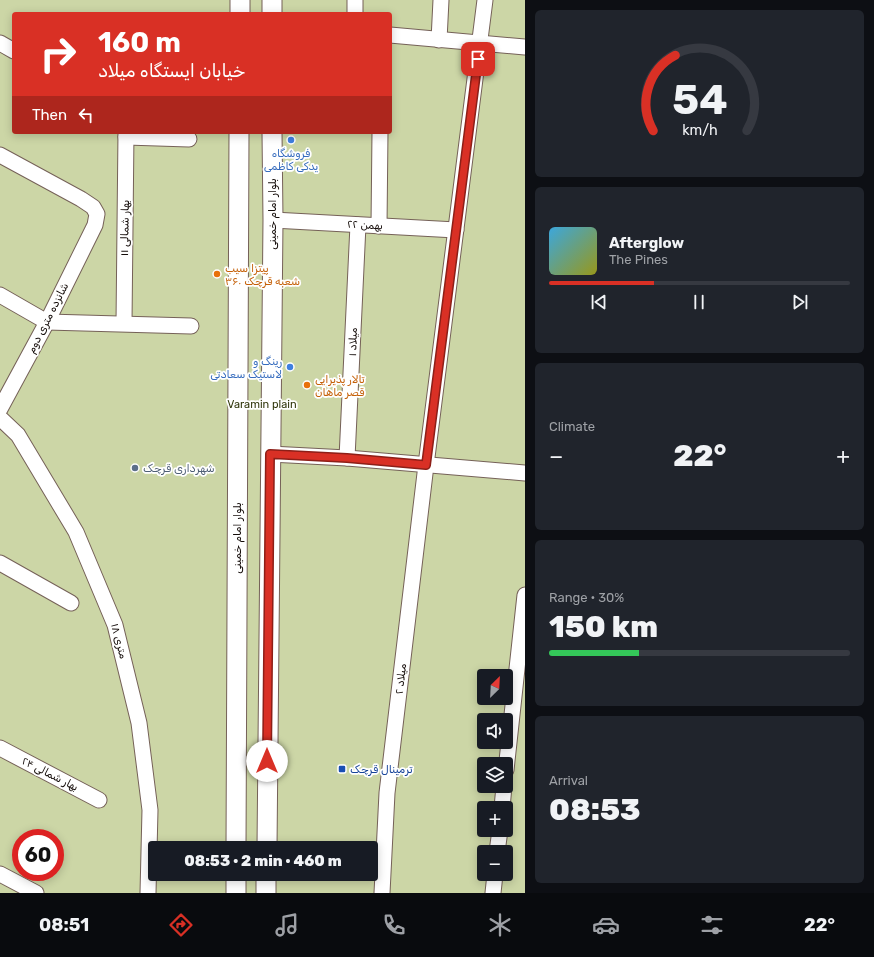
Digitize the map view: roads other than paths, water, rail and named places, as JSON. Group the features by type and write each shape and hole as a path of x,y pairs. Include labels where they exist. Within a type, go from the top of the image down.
{"main road":[{"path":"240,0 240,12"},
{"path":"272,0 272,12"},
{"name":"بلوار امام خمینی","path":"236,841 239,134"},
{"name":"بلوار امام خمینی","path":"267,841 273,220 272,134"},
{"path":"236,881 236,893"},
{"path":"266,881 266,893"}],"street":[{"path":"355,0 355,12"},
{"path":"440,40 441,0"},
{"name":"میلاد ۲","path":"382,893 387,793 426,465 486,0"},
{"path":"392,35 525,47"},
{"path":"0,40 12,40"},
{"path":"0,44 12,50"},
{"path":"380,134 380,226"},
{"path":"126,135 189,139"},
{"name":"بهار شمالی ۱۱","path":"124,323 126,135"},
{"name":"شانزده متری دوم","path":"0,155 81,199 93,207 97,214 95,225 47,322 0,409"},
{"name":"۲۲ بهمن","path":"273,220 456,230"},
{"name":"میلاد ۱","path":"347,458 358,225"},
{"path":"0,295 47,322 191,326"},
{"name":"۱۸ متری","path":"0,418 18,435 76,532 115,625 139,723 150,810 148,893"},
{"path":"270,454 347,458 525,473"},
{"path":"0,563 71,603"},
{"path":"507,757 525,595"},
{"name":"بهار شمالی ۲۴","path":"0,748 99,800"},
{"path":"0,874 36,893"},
{"path":"493,893 494,881"}],"place":[{"name":"فروشگاه یدکی کاظمی","path":"291,140"},
{"name":"پیتزا سیب ۳۶۰ شعبه قرچک","path":"217,274"},
{"name":"رینگ و لاستیک سعادتی","path":"290,367"},
{"name":"تالار پذیرایی قصر ماهان","path":"307,385"},
{"name":"شهرداری قرچک","path":"135,468"},
{"name":"ترمینال قرچک","path":"342,769"}],"park label":[{"name":"Varamin plain","path":"262,404"}]}
